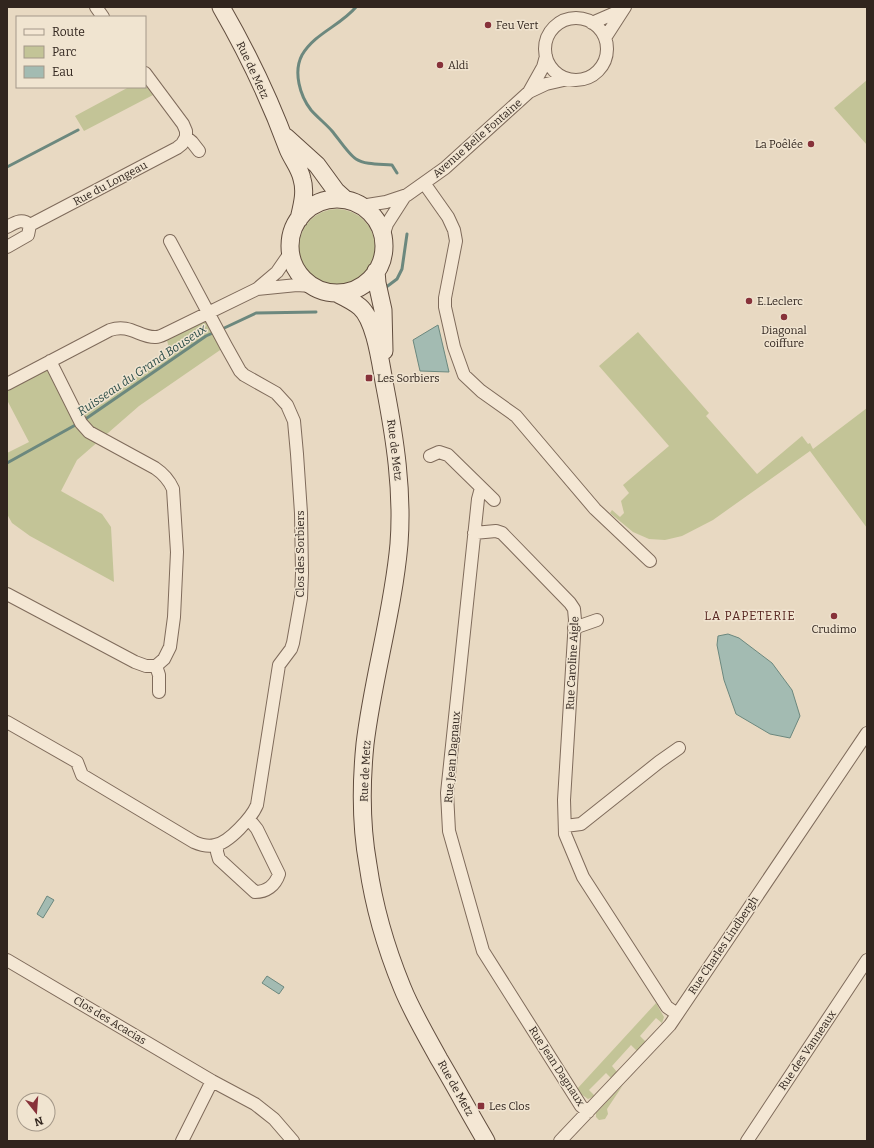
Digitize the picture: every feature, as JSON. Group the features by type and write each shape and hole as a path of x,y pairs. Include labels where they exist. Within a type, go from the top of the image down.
{"main road":[{"name":"Rue de Metz","path":"221,7 242,45 303,180 304,192 299,218"},
{"name":"Rue de Metz","path":"283,134 317,165 336,191 354,203"},
{"path":"333,200 354,203 371,214 378,224 384,248 382,260 369,280 348,292 328,292 312,286 297,272 290,253 291,235 299,218 308,209 320,202 333,200"},
{"name":"Rue de Metz","path":"376,271 383,310 385,333 384,379"},
{"name":"Rue de Metz","path":"336,293 361,308 370,322 376,340 397,453 400,520 394,584 369,716 365,745 363,804 368,864 380,921 390,955 403,989 418,1020 486,1141"}],"street":[{"path":"96,7 102,16"},
{"path":"592,23 623,8"},
{"path":"605,38 623,8"},
{"path":"568,19 583,19 592,23 602,32 605,38 607,48 606,59 602,67 588,78 580,80 568,79 560,76 549,64 545,47 547,38 559,23 568,19"},
{"name":"Avenue Belle Fontaine","path":"529,92 543,67 546,56"},
{"path":"146,74 183,124 186,131 186,137 199,151"},
{"name":"Avenue Belle Fontaine","path":"354,203 386,202 405,196 445,168 529,92 546,84 568,79"},
{"name":"Rue du Longeau","path":"30,225 177,148 182,144 186,137"},
{"path":"424,183 448,217 454,230 456,241 445,298 445,307 454,347 464,375 481,391 516,416 595,509 650,561"},
{"name":"Avenue Belle Fontaine","path":"382,236 387,224 405,196"},
{"name":"Rue du Longeau","path":"7,227 20,221 27,222 30,225"},
{"name":"Rue du Longeau","path":"7,247 28,235 30,225"},
{"name":"Clos des Sorbiers","path":"170,241 240,371 244,375 276,393 291,411 294,421 298,454 301,506 301,598 295,635 291,649 280,665 255,810 248,820 223,842 217,845"},
{"path":"7,384 116,328 125,328 157,337 257,289 277,272 290,253"},
{"path":"257,289 297,285 312,286"},
{"path":"7,594 135,662 146,666 156,666 164,659 170,647 174,618 177,552 175,499 173,489 169,480 162,472 89,432 81,422 50,362"},
{"path":"430,456 439,452 448,455 494,500"},
{"name":"Rue Jean Dagnaux","path":"481,488 478,499 474,533 447,793 449,831 483,951 581,1106 588,1112"},
{"name":"Rue Caroline Aigle","path":"474,533 496,531 502,534 570,603 574,610 564,800 565,834 583,877 667,1007 677,1014"},
{"path":"574,628 597,620"},
{"path":"156,666 159,675 158,692"},
{"path":"7,722 77,762 82,775 194,842 209,846 217,845 219,859 255,892 263,892 276,882 278,874 257,829 248,820"},
{"name":"Rue Charles Lindbergh","path":"560,1141 670,1025 867,733"},
{"path":"565,826 581,824 679,748"},
{"name":"Clos des Acacias","path":"7,960 212,1081 255,1104 274,1119 293,1141"},
{"name":"Rue des Vanneaux","path":"747,1141 867,960"},
{"path":"182,1141 212,1081"}],"green space":[{"path":"867,80 867,145 834,108"},
{"path":"146,86 153,95 84,131 75,116 127,88 146,88"},
{"path":"337,209 351,212 364,220 372,233 375,247 372,261 364,274 351,282 337,285 323,282 310,274 302,261 299,247 302,233 310,220 323,212"},
{"path":"208,313 226,346 139,406 77,460 61,491 102,514 111,527 114,582 30,536 12,523 7,514 7,453 29,442 7,400 7,384 50,361 78,416 107,401 147,368 171,354 165,334"},
{"path":"638,332 709,413 706,416 757,474 802,436 808,444 810,443 813,449 867,408 867,528 810,451 713,520 682,536 665,540 649,539 633,532 610,513 612,510 620,517 624,513 621,501 629,493 623,485 669,446 599,366"},
{"path":"656,1003 664,1017 662,1023 656,1018 640,1036 646,1042 637,1051 631,1045 612,1066 617,1072 611,1078 606,1073 589,1090 595,1096 588,1099 581,1094 577,1089"},
{"path":"623,1085 607,1109 608,1114 605,1119 599,1120 596,1117 596,1113"}],"water":[{"path":"438,325 449,372 420,371 413,340"},
{"path":"728,634 739,638 772,663 792,690 800,716 790,738 770,734 736,714 724,680 717,645 718,636"},
{"path":"47,896 54,900 43,918 37,914"},
{"path":"267,976 284,987 279,994 262,983"}],"waterway":[{"name":"Ruisseau du Grand Bouseux","path":"356,7 350,14 307,47 299,62 299,84 304,98 311,110 332,131 353,157 368,163 392,165 397,173"},
{"path":"7,167 78,130"},
{"name":"Ruisseau du Grand Bouseux","path":"385,288 397,279 402,269 407,234"},
{"name":"Ruisseau du Grand Bouseux","path":"220,330 256,313 316,312"},
{"name":"Ruisseau du Grand Bouseux","path":"84,420 206,336 215,332"},
{"name":"Ruisseau du Grand Bouseux","path":"7,463 79,423"}],"place":[{"name":"Feu Vert","path":"488,25"},
{"name":"Aldi","path":"440,65"},
{"name":"La Poêlée","path":"811,144"},
{"name":"E.Leclerc","path":"749,301"},
{"name":"Diagonal coiffure","path":"784,317"},
{"name":"Les Sorbiers","path":"369,378"},
{"name":"Crudimo","path":"834,616"},
{"name":"Les Clos","path":"481,1106"}],"district":[{"name":"LA PAPETERIE","path":"750,616"}]}
